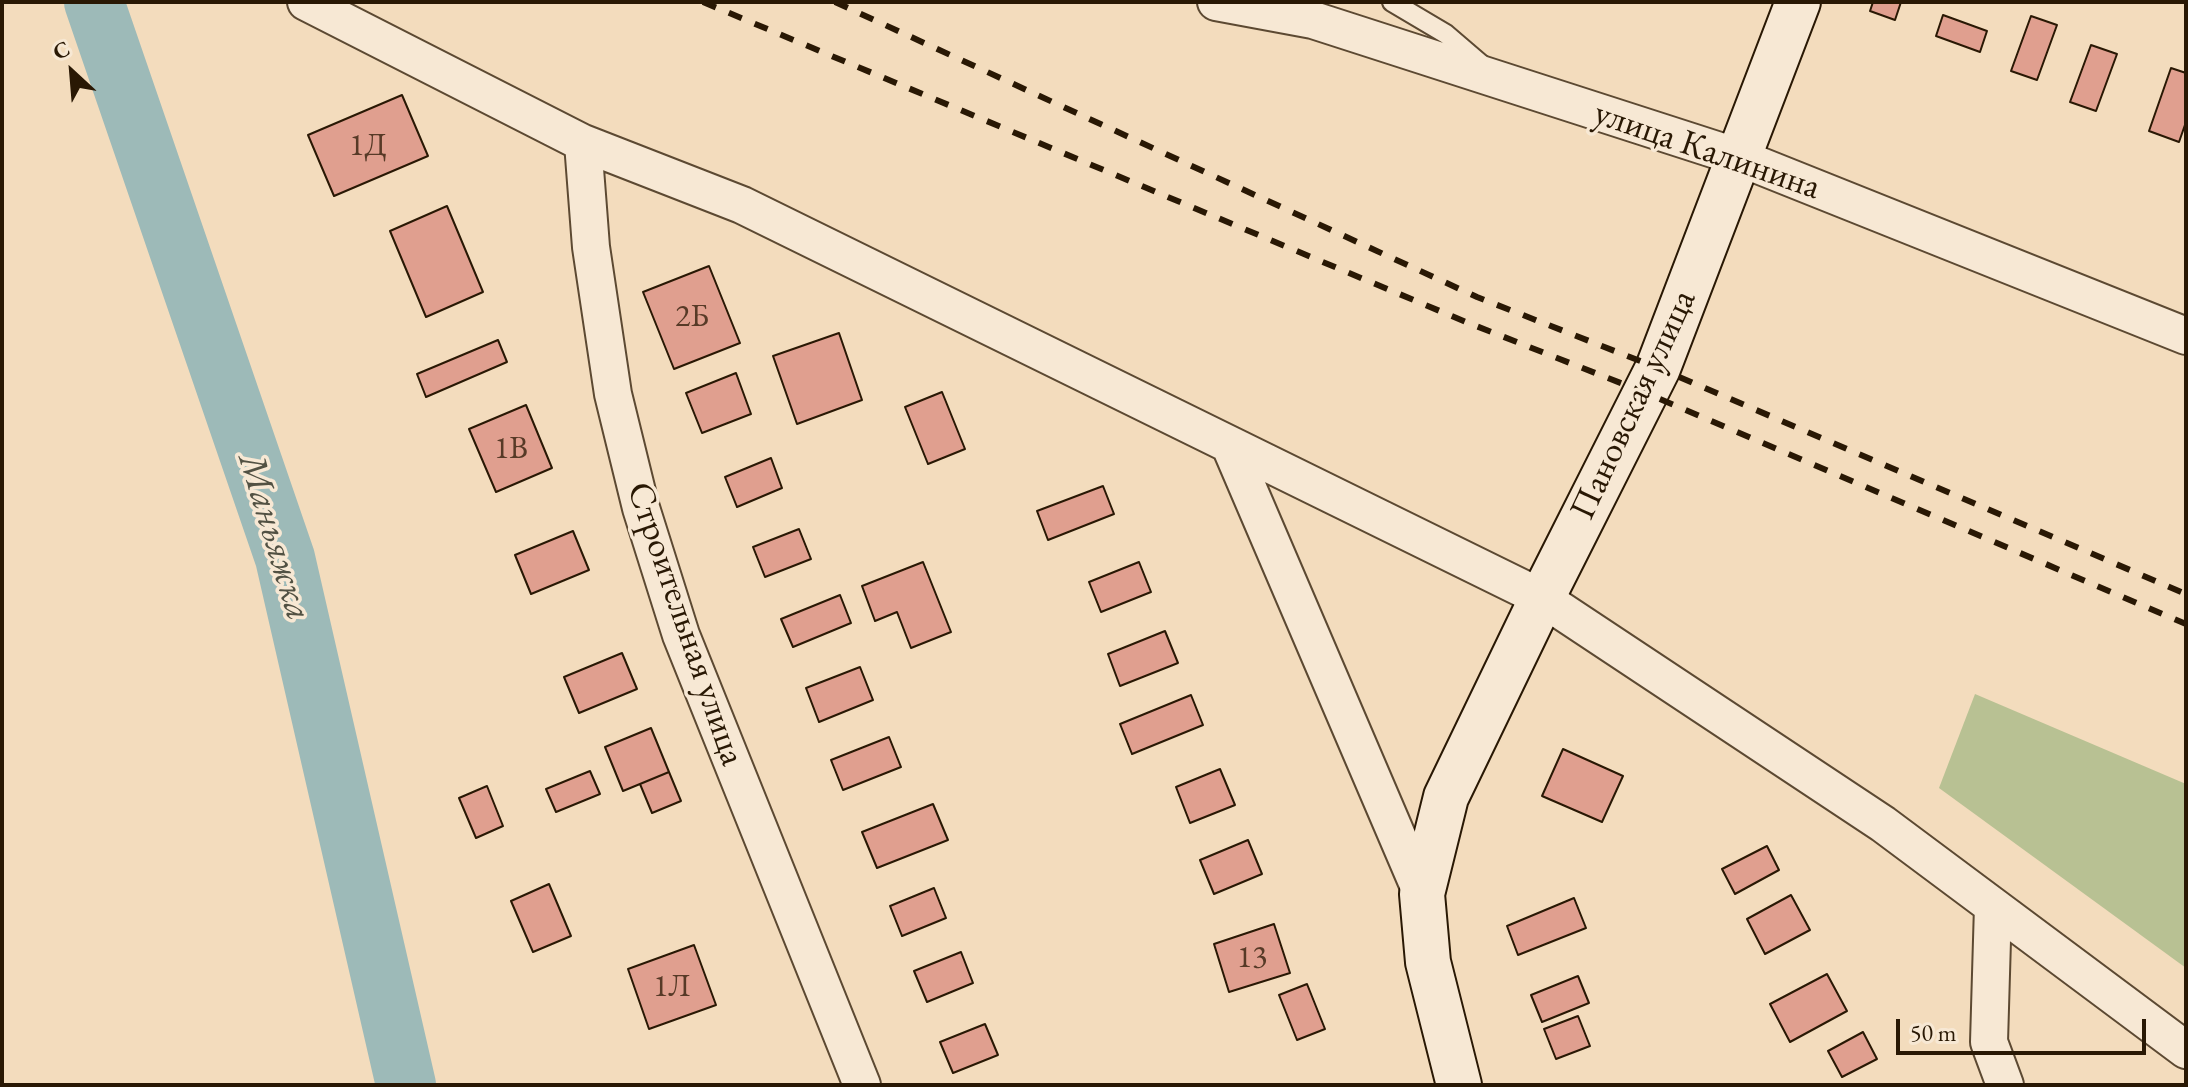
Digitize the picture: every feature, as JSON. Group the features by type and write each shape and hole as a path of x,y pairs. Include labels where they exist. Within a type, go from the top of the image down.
{"main road":[{"name":"Пановская улица","path":"1459,1085 1428,962 1422,894 1446,797 1658,368 1798,2"}],"street":[{"path":"306,2 583,143 742,205 1542,598 1883,824 2186,1050"},
{"name":"улица Калинина","path":"1216,2 1313,20 1738,157 2186,336"},
{"name":"Строительная улица","path":"583,143 591,247 613,394 641,508 681,635 862,1085"},
{"path":"1230,446 1422,894"},
{"path":"1993,906 1989,1042 2005,1085"}],"lane":[{"path":"1392,2 1446,34 1497,79"}],"green space":[{"path":"1975,694 2186,784 2186,968 1939,788"}],"building":[{"path":"1873,2 1901,2 1895,20 1870,11"},
{"path":"1943,15 1987,31 1980,52 1936,36"},
{"path":"2031,16 2057,25 2037,80 2011,71"},
{"path":"2091,45 2117,54 2096,111 2070,102"},
{"path":"2171,68 2186,73 2186,122 2179,142 2149,131"},
{"path":"402,95 428,156 334,196 308,135"},
{"path":"447,206 483,292 426,317 390,231"},
{"path":"709,266 740,343 674,369 643,292"},
{"path":"839,333 862,400 797,424 773,356"},
{"path":"498,340 507,362 426,397 417,374"},
{"path":"736,373 751,414 702,433 686,393"},
{"path":"942,392 965,449 928,464 905,407"},
{"path":"526,405 552,468 496,492 469,429"},
{"path":"771,458 782,488 737,507 725,477"},
{"path":"1103,486 1114,514 1048,540 1037,511"},
{"path":"799,529 811,559 765,577 753,547"},
{"path":"573,531 589,570 531,594 515,555"},
{"path":"923,562 951,632 911,648 897,612 875,621 862,586"},
{"path":"1139,562 1151,592 1101,612 1089,582"},
{"path":"840,595 851,623 793,647 781,619"},
{"path":"1165,631 1178,663 1120,686 1108,654"},
{"path":"622,653 637,689 579,713 564,677"},
{"path":"860,667 873,700 819,722 806,688"},
{"path":"1191,695 1203,725 1132,754 1120,724"},
{"path":"651,728 669,772 623,791 605,747"},
{"path":"889,737 901,767 843,790 831,760"},
{"path":"1563,749 1623,776 1602,822 1542,796"},
{"path":"1220,769 1235,805 1190,823 1176,787"},
{"path":"590,771 600,794 556,812 546,789"},
{"path":"669,772 681,801 652,813 640,784"},
{"path":"487,786 503,826 476,838 459,798"},
{"path":"933,804 948,840 877,868 862,832"},
{"path":"1248,840 1262,874 1214,894 1200,860"},
{"path":"1767,846 1779,870 1735,894 1722,869"},
{"path":"549,884 571,936 533,952 511,901"},
{"path":"934,888 946,918 902,936 890,906"},
{"path":"1791,895 1810,930 1765,954 1747,919"},
{"path":"1574,898 1586,928 1518,955 1507,926"},
{"path":"1274,924 1290,973 1229,992 1214,944"},
{"path":"694,945 716,1005 649,1029 628,969"},
{"path":"961,952 973,983 927,1002 914,971"},
{"path":"1827,974 1847,1011 1790,1042 1770,1004"},
{"path":"1578,976 1589,1003 1542,1022 1531,995"},
{"path":"1307,984 1325,1029 1297,1040 1279,995"},
{"path":"1578,1016 1590,1046 1556,1059 1544,1029"},
{"path":"985,1024 998,1055 953,1073 940,1042"},
{"path":"1863,1032 1877,1059 1842,1077 1828,1051"}],"waterway":[{"name":"Маньяжка","path":"94,2 285,558 406,1085"}],"railway":[{"path":"703,2 1466,322 1646,393 2186,624"},
{"path":"835,2 1477,297 1658,368 2186,594"}]}
